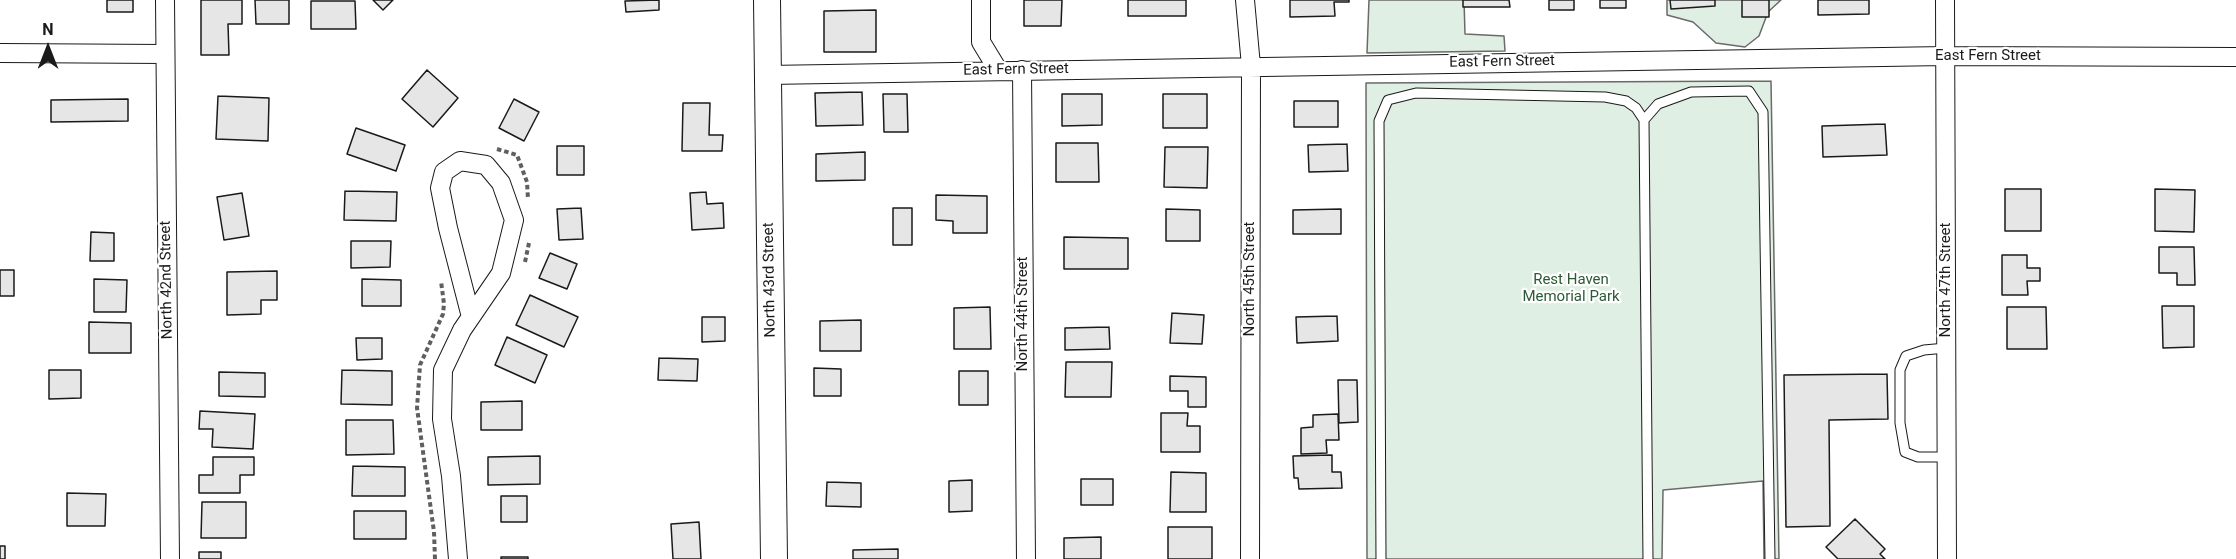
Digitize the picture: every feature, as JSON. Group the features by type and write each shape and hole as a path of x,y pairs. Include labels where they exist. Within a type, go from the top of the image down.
{"street":[{"name":"North 42nd Street","path":"165,0 170,559"},
{"name":"North 43rd Street","path":"767,0 774,559"},
{"path":"981,0 981,42 998,70"},
{"name":"North 45th Street","path":"1245,0 1251,66 1250,559"},
{"name":"North 47th Street","path":"1945,0 1947,559"},
{"path":"0,53 165,54"},
{"name":"East Fern Street","path":"767,75 1945,56 2236,57"},
{"name":"North 44th Street","path":"1022,70 1026,559"},
{"path":"458,559 451,476 442,419 443,370 462,330 471,317 501,273 514,220 501,183 486,165 460,161 444,172 440,188 471,317"},
{"path":"760,559 774,510"}],"lane":[{"path":"1644,120 1658,104 1691,92 1749,91 1763,112 1770,559"},
{"path":"1381,559 1379,121 1388,100 1416,93 1605,97 1626,101 1636,108 1644,120 1648,559"},
{"path":"1946,348 1924,350 1906,356 1900,370 1900,423 1905,452 1918,457 1947,457"}],"green space":[{"path":"1369,0 1464,0 1465,34 1504,36 1505,51 1367,53"},
{"path":"1667,0 1781,0 1768,12 1759,36 1745,47 1716,43 1693,22 1667,15"},
{"name":"Rest Haven Memorial Park","path":"1771,81 1779,559 1764,559 1763,481 1663,490 1662,559 1367,559 1366,83"}],"building":[{"path":"107,0 133,0 133,12 107,12"},
{"path":"201,0 242,0 242,24 228,24 229,55 201,55"},
{"path":"255,0 289,0 289,24 256,24"},
{"path":"373,0 393,0 383,10"},
{"path":"659,0 659,10 626,12 625,1"},
{"path":"1024,0 1062,0 1061,26 1024,26"},
{"path":"1128,0 1186,0 1186,16 1128,16"},
{"path":"1290,0 1349,0 1349,2 1334,2 1335,16 1290,17"},
{"path":"1463,0 1509,0 1510,7 1463,7"},
{"path":"1549,0 1574,0 1574,10 1549,10"},
{"path":"1600,0 1626,0 1626,8 1600,8"},
{"path":"1670,0 1715,0 1715,6 1671,9"},
{"path":"1742,0 1769,0 1769,17 1742,17"},
{"path":"1818,0 1869,0 1869,14 1818,15"},
{"path":"311,1 355,1 356,29 311,29"},
{"path":"876,10 876,52 824,52 824,11"},
{"path":"427,70 458,98 433,127 402,99"},
{"path":"862,92 863,125 816,126 815,93"},
{"path":"883,94 907,94 908,132 884,132"},
{"path":"1062,94 1102,94 1102,125 1062,126"},
{"path":"1163,94 1207,94 1207,128 1163,128"},
{"path":"218,96 269,98 268,141 216,139"},
{"path":"128,99 128,121 51,122 51,100"},
{"path":"514,99 539,112 524,141 499,128"},
{"path":"1294,101 1338,101 1338,127 1294,127"},
{"path":"683,103 710,103 709,135 723,135 722,151 682,151"},
{"path":"1885,124 1887,155 1823,157 1822,126"},
{"path":"356,128 405,145 396,171 347,154"},
{"path":"1056,143 1098,143 1099,182 1056,182"},
{"path":"1347,144 1348,171 1309,172 1308,145"},
{"path":"557,146 584,146 584,175 557,175"},
{"path":"1165,147 1208,147 1207,188 1164,187"},
{"path":"865,152 865,180 816,181 816,154"},
{"path":"2005,189 2041,189 2041,231 2005,231"},
{"path":"2155,189 2195,190 2194,232 2155,231"},
{"path":"345,191 397,192 396,221 344,220"},
{"path":"706,192 707,204 723,203 724,228 692,230 690,193"},
{"path":"242,193 249,236 224,240 217,197"},
{"path":"936,195 987,196 987,233 953,233 953,221 936,220"},
{"path":"581,208 583,239 559,240 557,209"},
{"path":"893,208 912,208 912,245 893,245"},
{"path":"1166,209 1200,210 1200,241 1166,241"},
{"path":"1341,209 1341,234 1293,234 1293,210"},
{"path":"91,232 114,233 114,261 90,261"},
{"path":"1064,237 1128,238 1128,269 1064,269"},
{"path":"351,241 391,241 390,267 351,268"},
{"path":"2159,247 2194,247 2195,285 2177,285 2177,273 2159,273"},
{"path":"550,253 577,264 567,289 539,278"},
{"path":"2002,255 2027,255 2027,268 2040,268 2040,281 2027,281 2028,295 2002,295"},
{"path":"0,270 14,270 14,296 0,296"},
{"path":"277,271 277,300 261,300 261,314 227,315 227,272"},
{"path":"94,279 127,280 126,312 94,312"},
{"path":"362,279 401,280 401,306 362,306"},
{"path":"530,295 578,317 564,347 516,325"},
{"path":"2162,306 2194,306 2194,347 2163,348"},
{"path":"990,307 991,349 954,349 954,308"},
{"path":"2007,307 2046,307 2047,349 2007,349"},
{"path":"1172,313 1204,315 1202,344 1170,343"},
{"path":"1337,316 1338,341 1297,343 1296,317"},
{"path":"702,317 725,317 725,341 702,342"},
{"path":"861,320 861,351 820,351 820,321"},
{"path":"89,322 131,323 131,353 89,353"},
{"path":"1109,327 1110,349 1065,350 1065,328"},
{"path":"507,337 547,355 535,383 495,365"},
{"path":"356,338 382,338 382,359 357,360"},
{"path":"659,358 698,359 697,381 658,380"},
{"path":"1066,362 1112,362 1111,397 1065,397"},
{"path":"814,368 841,369 841,396 814,396"},
{"path":"49,370 81,370 81,398 49,399"},
{"path":"342,370 392,371 392,405 341,404"},
{"path":"959,371 988,371 988,405 959,405"},
{"path":"219,372 265,373 265,397 219,396"},
{"path":"1887,374 1888,419 1829,420 1830,526 1786,527 1784,375"},
{"path":"1170,376 1206,377 1206,407 1188,407 1188,391 1170,391"},
{"path":"1338,380 1357,380 1358,422 1339,423"},
{"path":"522,401 522,430 481,430 481,402"},
{"path":"200,411 255,414 253,449 212,447 213,429 199,429"},
{"path":"1161,413 1188,413 1187,426 1200,426 1200,452 1161,452"},
{"path":"1338,414 1339,440 1326,440 1327,453 1301,454 1301,428 1313,427 1313,415"},
{"path":"346,420 393,420 394,454 346,455"},
{"path":"1332,455 1332,472 1341,472 1342,488 1299,489 1298,478 1294,478 1293,456"},
{"path":"540,456 540,484 488,485 488,457"},
{"path":"213,457 254,457 254,475 240,475 240,493 199,493 199,475 213,475"},
{"path":"353,466 405,467 405,496 352,496"},
{"path":"1171,472 1206,473 1206,512 1170,512"},
{"path":"1081,479 1113,479 1113,505 1081,505"},
{"path":"972,480 972,511 949,512 949,481"},
{"path":"827,482 861,483 861,507 826,506"},
{"path":"67,493 106,494 105,526 67,526"},
{"path":"501,496 527,496 527,522 501,522"},
{"path":"202,502 246,502 246,538 201,538"},
{"path":"354,511 406,511 406,539 354,539"},
{"path":"1855,519 1885,549 1880,554 1885,559 1838,559 1826,547"},
{"path":"699,522 701,559 673,559 671,524"},
{"path":"1168,527 1212,527 1212,559 1168,559"},
{"path":"1101,537 1101,559 1064,559 1064,538"},
{"path":"0,546 5,546 5,559 0,559"},
{"path":"898,549 898,559 853,559 853,550"},
{"path":"199,552 221,552 221,559 199,559"},
{"path":"501,557 528,557 528,559 501,559"}]}
